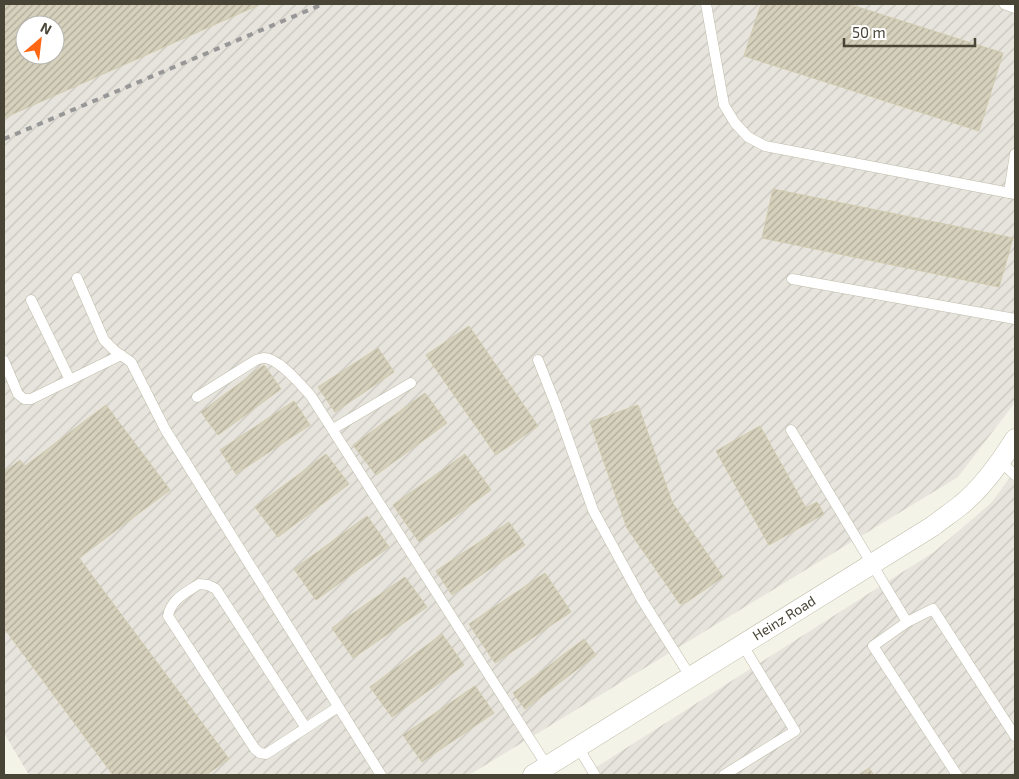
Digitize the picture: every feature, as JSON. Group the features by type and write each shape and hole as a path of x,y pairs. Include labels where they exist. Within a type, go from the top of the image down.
{"street":[{"name":"Heinz Road","path":"540,771 933,526 962,504 982,484 1008,468 1015,439"}],"lane":[{"path":"706,4 724,105 735,123 748,137 765,146 1012,194 1015,154"},
{"path":"1004,4 1015,8"},
{"path":"76,278 104,340 115,351 131,362 164,429 381,775"},
{"path":"792,279 1015,319"},
{"path":"31,300 70,380"},
{"path":"4,361 18,394 24,399 31,398 122,356"},
{"path":"197,397 256,360 265,358 274,361 285,369 311,396 333,428 540,771"},
{"path":"538,360 593,510 642,600 690,676"},
{"path":"333,428 411,383"},
{"path":"791,430 907,622"},
{"path":"306,728 216,589 208,585 199,584 173,602 168,616 254,749 260,753 266,754 306,728 338,707"},
{"path":"957,775 873,646 907,622 933,609 1015,736"},
{"path":"724,775 795,731 742,644"},
{"path":"578,747 595,775"}],"shaded area":[{"path":"4,4 1015,4 1015,396 1013,405 958,477 469,775 29,775 4,733"},
{"path":"1015,471 1015,775 584,775 934,552 991,503"}],"building":[{"path":"4,4 261,4 4,118"},
{"path":"761,4 848,4 1003,53 979,131 744,56"},
{"path":"773,189 1013,238 999,287 762,238"},
{"path":"469,326 538,426 496,455 426,355"},
{"path":"378,348 394,372 335,412 318,387"},
{"path":"264,365 281,389 218,435 201,412"},
{"path":"425,393 447,423 376,475 353,445"},
{"path":"294,401 310,425 236,474 220,450"},
{"path":"106,405 170,490 79,558 229,759 206,775 113,775 4,628 4,472 20,460 25,466"},
{"path":"638,405 672,502 723,577 687,602 680,604 627,528 590,422"},
{"path":"760,426 806,508 817,502 824,514 769,545 716,451"},
{"path":"326,454 349,484 278,537 255,507"},
{"path":"465,454 491,490 419,542 393,505"},
{"path":"367,516 389,547 316,600 294,569"},
{"path":"509,522 525,545 452,595 436,571"},
{"path":"545,573 571,612 495,663 469,624"},
{"path":"405,577 427,607 353,658 332,628"},
{"path":"442,634 464,665 392,717 370,687"},
{"path":"584,639 596,655 525,709 513,693"},
{"path":"475,686 494,713 422,762 403,735"},
{"path":"869,768 874,775 858,775"}],"railway":[{"path":"4,139 323,4"}]}
